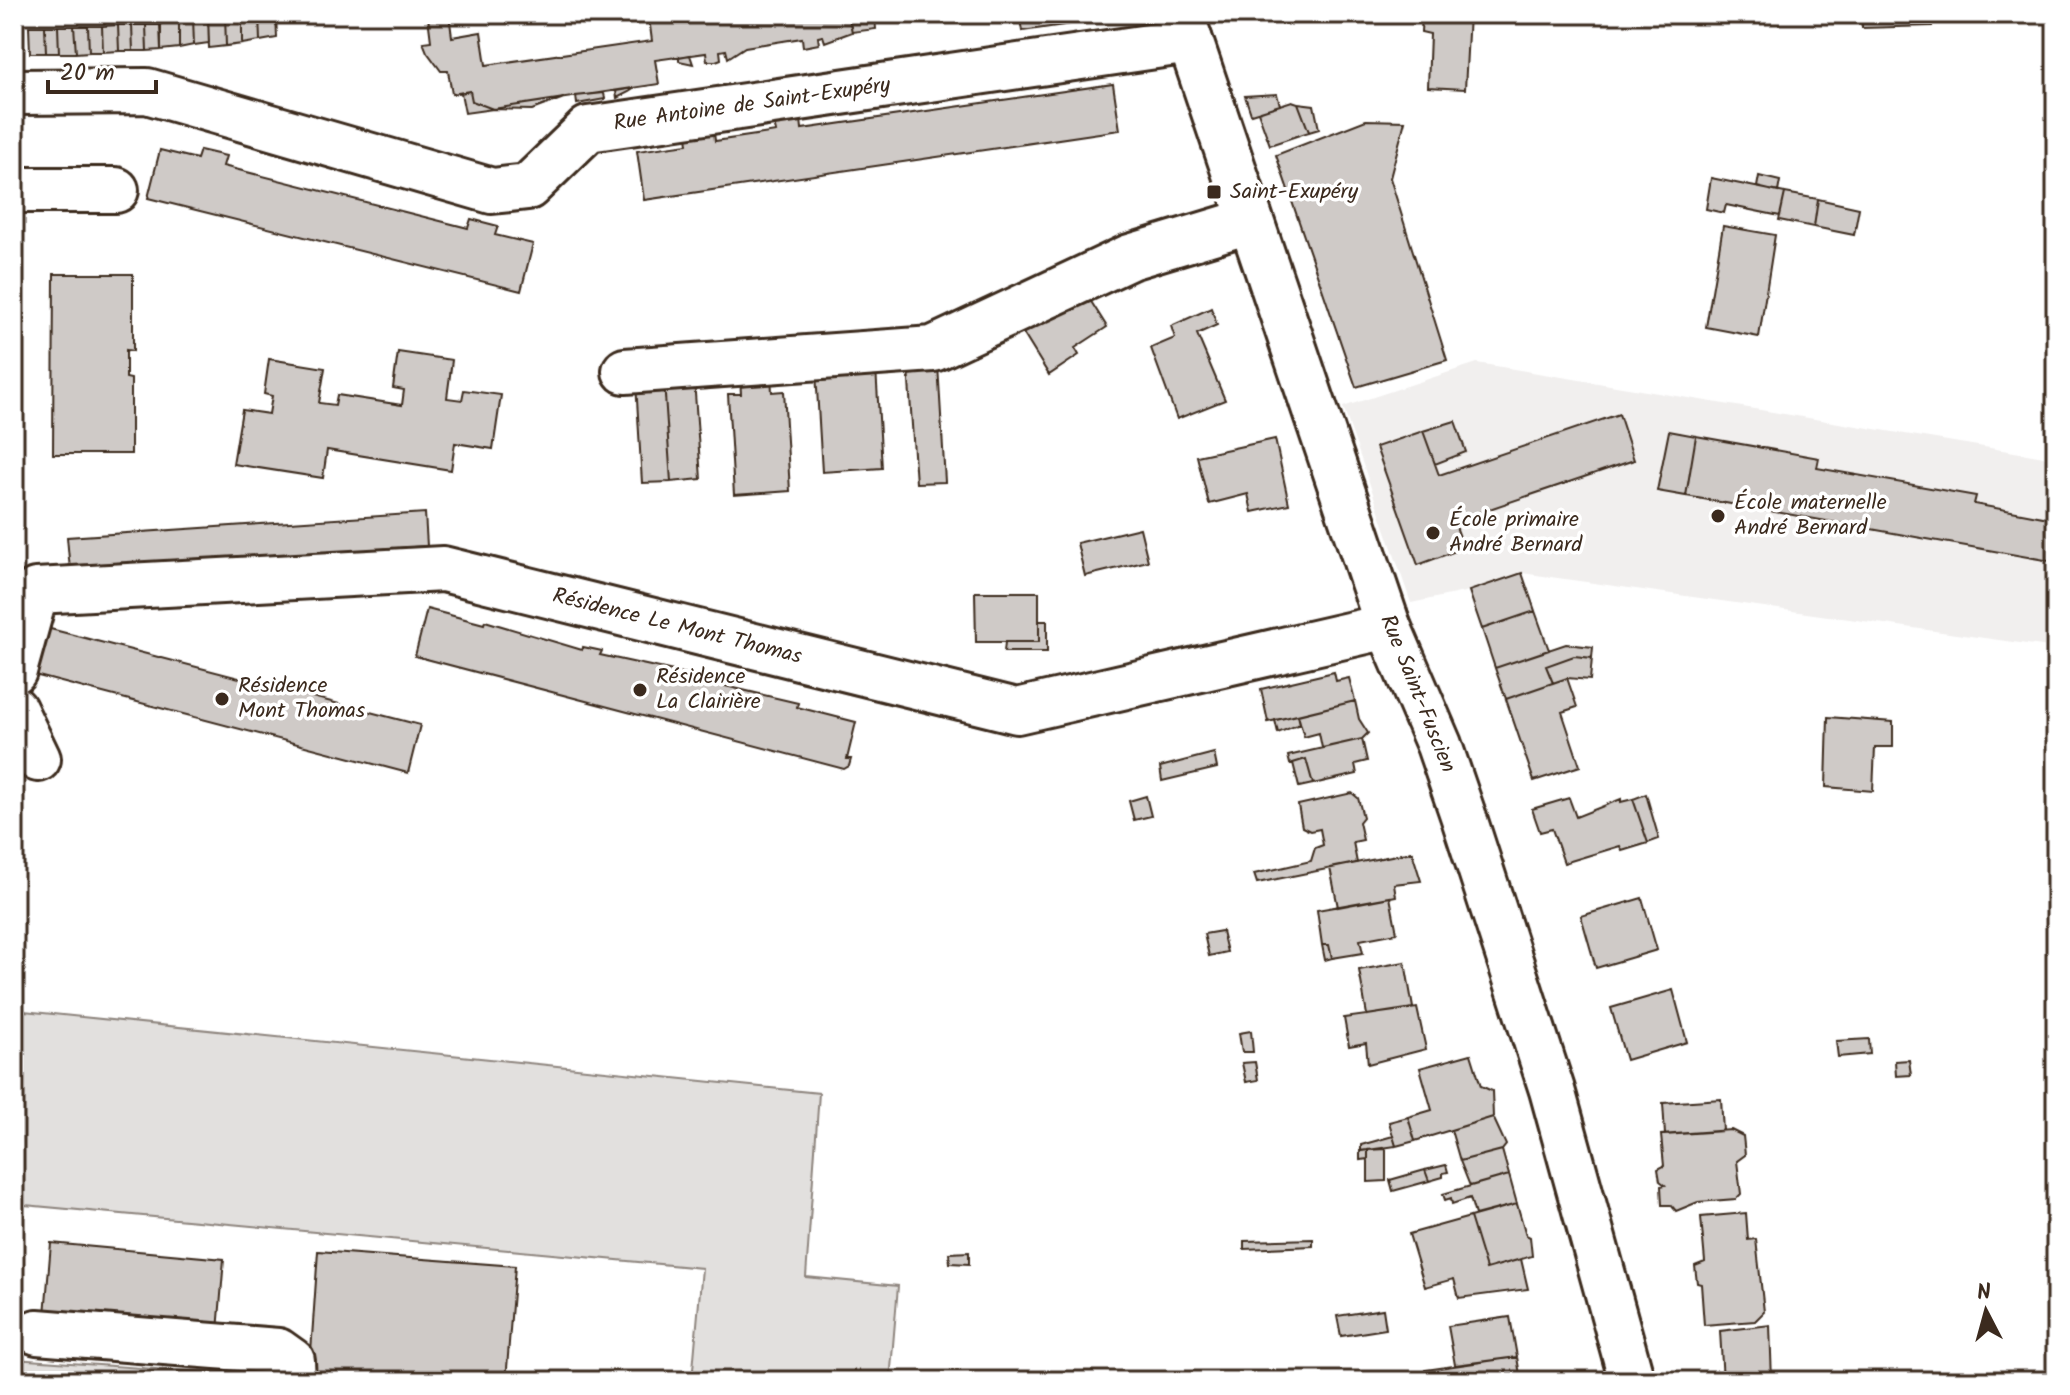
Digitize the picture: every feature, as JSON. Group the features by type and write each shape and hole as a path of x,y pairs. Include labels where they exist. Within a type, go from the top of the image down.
{"street":[{"name":"Rue Antoine de Saint-Exupéry","path":"14,92 147,91 492,191 528,187 588,129 1185,28"},
{"name":"Rue Saint-Fuscien","path":"1185,28 1388,626 1439,745 1472,840 1552,1090 1632,1381"},
{"path":"14,190 116,190"},
{"path":"625,371 933,349 1130,257 1249,221"},
{"name":"Résidence Le Mont Thomas","path":"14,671 36,591 443,569 1017,711 1388,626"},
{"path":"14,709 38,759"},
{"path":"37,1332 278,1351 292,1361 293,1381"}],"shaded area":[{"name":"École maternelle André Bernard","path":"1477,363 2056,459 2056,648 1522,573 1469,591 1411,603 1343,407"},
{"path":"14,1010 819,1093 806,1277 898,1286 890,1381 692,1381 702,1268 14,1204"},
{"path":"14,1359 267,1377 267,1381 14,1381"}],"building":[{"path":"208,14 225,14 226,46 209,48"},
{"path":"225,14 242,14 242,44 226,46"},
{"path":"242,14 259,14 260,41 242,44"},
{"path":"259,14 276,14 277,38 260,41"},
{"path":"449,14 452,37 481,32 486,65 652,41 649,18 676,14 848,14 852,32 825,42 823,36 818,37 819,44 803,47 802,38 745,47 728,58 726,50 720,51 721,59 716,61 707,61 706,53 655,60 659,84 493,109 472,101 470,91 452,94 448,71 441,71 427,52 423,42 431,41 428,17"},
{"path":"1019,14 1090,14 1092,21 1022,31"},
{"path":"1422,14 1469,14 1465,89 1428,87 1430,34 1421,32"},
{"path":"1862,14 1932,14 1932,26 1862,28"},
{"path":"208,15 209,43 194,45 193,17"},
{"path":"193,17 194,45 179,48 179,20"},
{"path":"875,19 876,29 852,32 850,22"},
{"path":"179,20 179,48 161,50 161,23"},
{"path":"118,25 132,25 133,51 119,51"},
{"path":"118,25 119,51 103,52 102,26"},
{"path":"132,25 146,25 147,51 133,51"},
{"path":"146,25 160,25 161,50 147,51"},
{"path":"29,26 45,26 46,53 30,53"},
{"path":"45,26 58,26 59,53 46,53"},
{"path":"58,26 74,26 76,53 59,53"},
{"path":"74,26 88,26 89,52 76,53"},
{"path":"88,26 102,26 103,52 89,52"},
{"path":"690,55 693,64 679,61 679,57"},
{"path":"1113,84 1120,130 644,200 637,151 688,144 687,136 714,132 715,141 776,132 774,123 801,119 802,129"},
{"path":"635,88 629,92 617,98 616,91"},
{"path":"470,91 472,101 493,109 465,113 461,93"},
{"path":"604,93 605,99 577,104 576,96"},
{"path":"1277,94 1280,105 1251,114 1245,96"},
{"path":"564,98 532,110 493,109"},
{"path":"1292,101 1298,103 1309,132 1270,145 1258,112"},
{"path":"1298,103 1314,105 1319,129 1309,132"},
{"path":"1366,120 1405,121 1390,178 1447,360 1356,387 1276,155"},
{"path":"160,150 197,159 200,150 226,156 223,166 468,228 471,219 498,226 495,235 533,244 521,291 148,198"},
{"path":"1759,176 1780,181 1778,192 1757,187"},
{"path":"1711,178 1785,193 1780,216 1726,205 1724,213 1706,209"},
{"path":"1785,193 1818,199 1814,227 1779,220"},
{"path":"1818,199 1859,208 1854,235 1814,227"},
{"path":"1723,226 1775,235 1759,337 1706,327"},
{"path":"54,274 133,274 133,351 126,350 126,378 131,379 131,454 53,454"},
{"path":"1085,292 1107,327 1075,348 1079,355 1049,375 1023,333"},
{"path":"1211,308 1217,325 1197,334 1225,400 1177,419 1151,348 1175,338 1171,326"},
{"path":"398,352 452,360 447,398 462,400 464,390 501,395 493,449 455,443 451,470 327,450 323,478 233,464 242,410 269,414 272,396 264,394 269,359 325,368 319,403 335,405 337,395 402,405 404,390 393,388"},
{"path":"938,365 945,482 916,483 908,367"},
{"path":"876,368 882,468 822,472 816,372"},
{"path":"771,375 772,392 784,391 790,491 734,495 728,394 741,394 740,376"},
{"path":"694,379 701,479 671,482 664,381"},
{"path":"664,381 671,482 642,483 636,383"},
{"path":"1619,414 1634,460 1454,521 1464,548 1418,565 1376,447 1423,431 1439,475"},
{"path":"1455,421 1466,452 1435,464 1423,431"},
{"path":"1669,431 1696,436 1686,496 1657,491"},
{"path":"1696,436 1819,458 1817,468 1976,496 1974,504 2054,519 2056,513 2056,562 1686,496"},
{"path":"1275,439 1289,504 1252,512 1248,494 1209,504 1197,456"},
{"path":"425,513 427,546 70,570 67,537"},
{"path":"1140,528 1148,561 1085,576 1077,543"},
{"path":"1522,573 1535,611 1482,629 1469,591"},
{"path":"975,592 1039,592 1039,642 976,642"},
{"name":"Résidence La Clairière","path":"427,609 484,624 485,621 582,650 583,647 602,651 600,655 701,677 700,680 798,703 797,707 856,722 847,759 851,759 849,766 844,769 415,656"},
{"path":"1535,611 1549,650 1495,668 1482,629"},
{"path":"1039,621 1047,621 1047,652 1004,652 1005,642 1039,642"},
{"name":"Résidence Mont Thomas","path":"35,625 420,725 408,773 23,672"},
{"path":"1566,644 1593,647 1592,658 1574,656 1546,666 1553,683 1506,699 1495,668"},
{"path":"1574,656 1592,658 1590,680 1567,678 1553,683 1546,666"},
{"path":"1334,672 1336,681 1349,678 1355,701 1268,722 1261,689"},
{"path":"1567,678 1577,707 1562,712 1580,766 1534,781 1506,699"},
{"path":"1355,701 1359,719 1368,733 1362,739 1322,748 1319,733 1304,737 1298,715"},
{"path":"1298,715 1300,724 1278,733 1275,720"},
{"path":"1828,717 1893,722 1893,747 1875,747 1873,791 1826,787"},
{"path":"1362,739 1367,761 1355,764 1357,774 1313,784 1306,759 1290,764 1288,756"},
{"path":"1214,753 1217,768 1162,781 1160,767"},
{"path":"1306,759 1313,784 1299,787 1293,763"},
{"path":"1352,793 1358,798 1363,817 1359,822 1363,840 1353,842 1357,863 1257,883 1254,874 1311,861 1315,848 1323,845 1320,829 1310,831 1302,827 1298,805"},
{"path":"1646,794 1659,839 1648,843 1633,799"},
{"path":"1146,796 1151,816 1134,820 1129,801"},
{"path":"1569,798 1576,817 1621,799 1621,802 1633,799 1648,843 1622,851 1620,846 1564,863 1552,829 1540,832 1532,809"},
{"path":"1412,852 1421,881 1394,884 1396,896 1338,907 1330,868"},
{"path":"1390,897 1397,933 1360,940 1363,953 1332,958 1329,945 1322,945 1317,910"},
{"path":"1642,898 1657,950 1596,968 1581,916"},
{"path":"1222,931 1227,952 1209,956 1204,934"},
{"path":"1322,945 1329,945 1332,958 1325,960"},
{"path":"1405,962 1413,1008 1367,1015 1359,970"},
{"path":"1673,990 1687,1042 1626,1060 1611,1008"},
{"path":"1417,1008 1426,1049 1368,1064 1366,1043 1349,1046 1344,1018"},
{"path":"1251,1031 1253,1052 1242,1052 1239,1033"},
{"path":"1869,1039 1870,1054 1838,1057 1836,1041"},
{"path":"1471,1054 1481,1086 1492,1091 1493,1117 1415,1141 1408,1117 1432,1110 1420,1068"},
{"path":"1909,1060 1911,1075 1896,1076 1895,1061"},
{"path":"1255,1062 1258,1080 1246,1082 1242,1063"},
{"path":"1721,1099 1723,1131 1665,1135 1663,1103"},
{"path":"1408,1117 1415,1141 1396,1146 1389,1122"},
{"path":"1493,1117 1506,1145 1502,1150 1460,1161 1451,1130"},
{"path":"1731,1130 1743,1136 1745,1155 1737,1161 1741,1194 1736,1199 1698,1202 1676,1211 1671,1205 1662,1205 1661,1186 1665,1185 1660,1181 1658,1169 1664,1166 1661,1135"},
{"path":"1393,1136 1396,1146 1361,1151 1361,1145"},
{"path":"1386,1149 1386,1181 1368,1182 1368,1150"},
{"path":"1368,1150 1368,1159 1360,1160 1360,1151"},
{"path":"1502,1150 1509,1175 1470,1186 1460,1161"},
{"path":"1446,1165 1448,1172 1443,1173 1443,1177 1429,1181 1425,1170"},
{"path":"1425,1170 1429,1181 1393,1191 1390,1180"},
{"path":"1509,1175 1517,1204 1475,1215 1470,1198 1452,1204 1451,1198 1445,1200 1443,1194"},
{"path":"1517,1204 1526,1235 1530,1237 1532,1256 1486,1269 1470,1217"},
{"path":"1746,1213 1748,1240 1756,1239 1764,1312 1755,1321 1704,1325 1701,1284 1697,1283 1695,1266 1705,1262 1701,1217"},
{"path":"1470,1217 1486,1269 1521,1259 1528,1289 1459,1298 1454,1279 1425,1287 1409,1234"},
{"path":"1313,1239 1313,1246 1244,1249 1244,1241"},
{"path":"51,1243 224,1259 218,1331 185,1322 79,1313 79,1318 45,1315"},
{"path":"318,1251 515,1266 506,1381 309,1381"},
{"path":"969,1252 969,1264 950,1263 949,1253"},
{"path":"14,1286 20,1287 17,1324 14,1323"},
{"path":"1383,1309 1386,1329 1341,1336 1337,1316"},
{"path":"1510,1317 1517,1357 1455,1365 1448,1326"},
{"path":"1770,1325 1772,1381 1723,1381 1720,1331"},
{"path":"1517,1357 1521,1381 1427,1381 1425,1370"}],"place":[{"name":"Saint-Exupéry","path":"1214,192"},
{"name":"École maternelle André Bernard","path":"1718,516"},
{"name":"École primaire André Bernard","path":"1433,533"},
{"name":"Résidence La Clairière","path":"640,690"},
{"name":"Résidence Mont Thomas","path":"222,699"}]}
